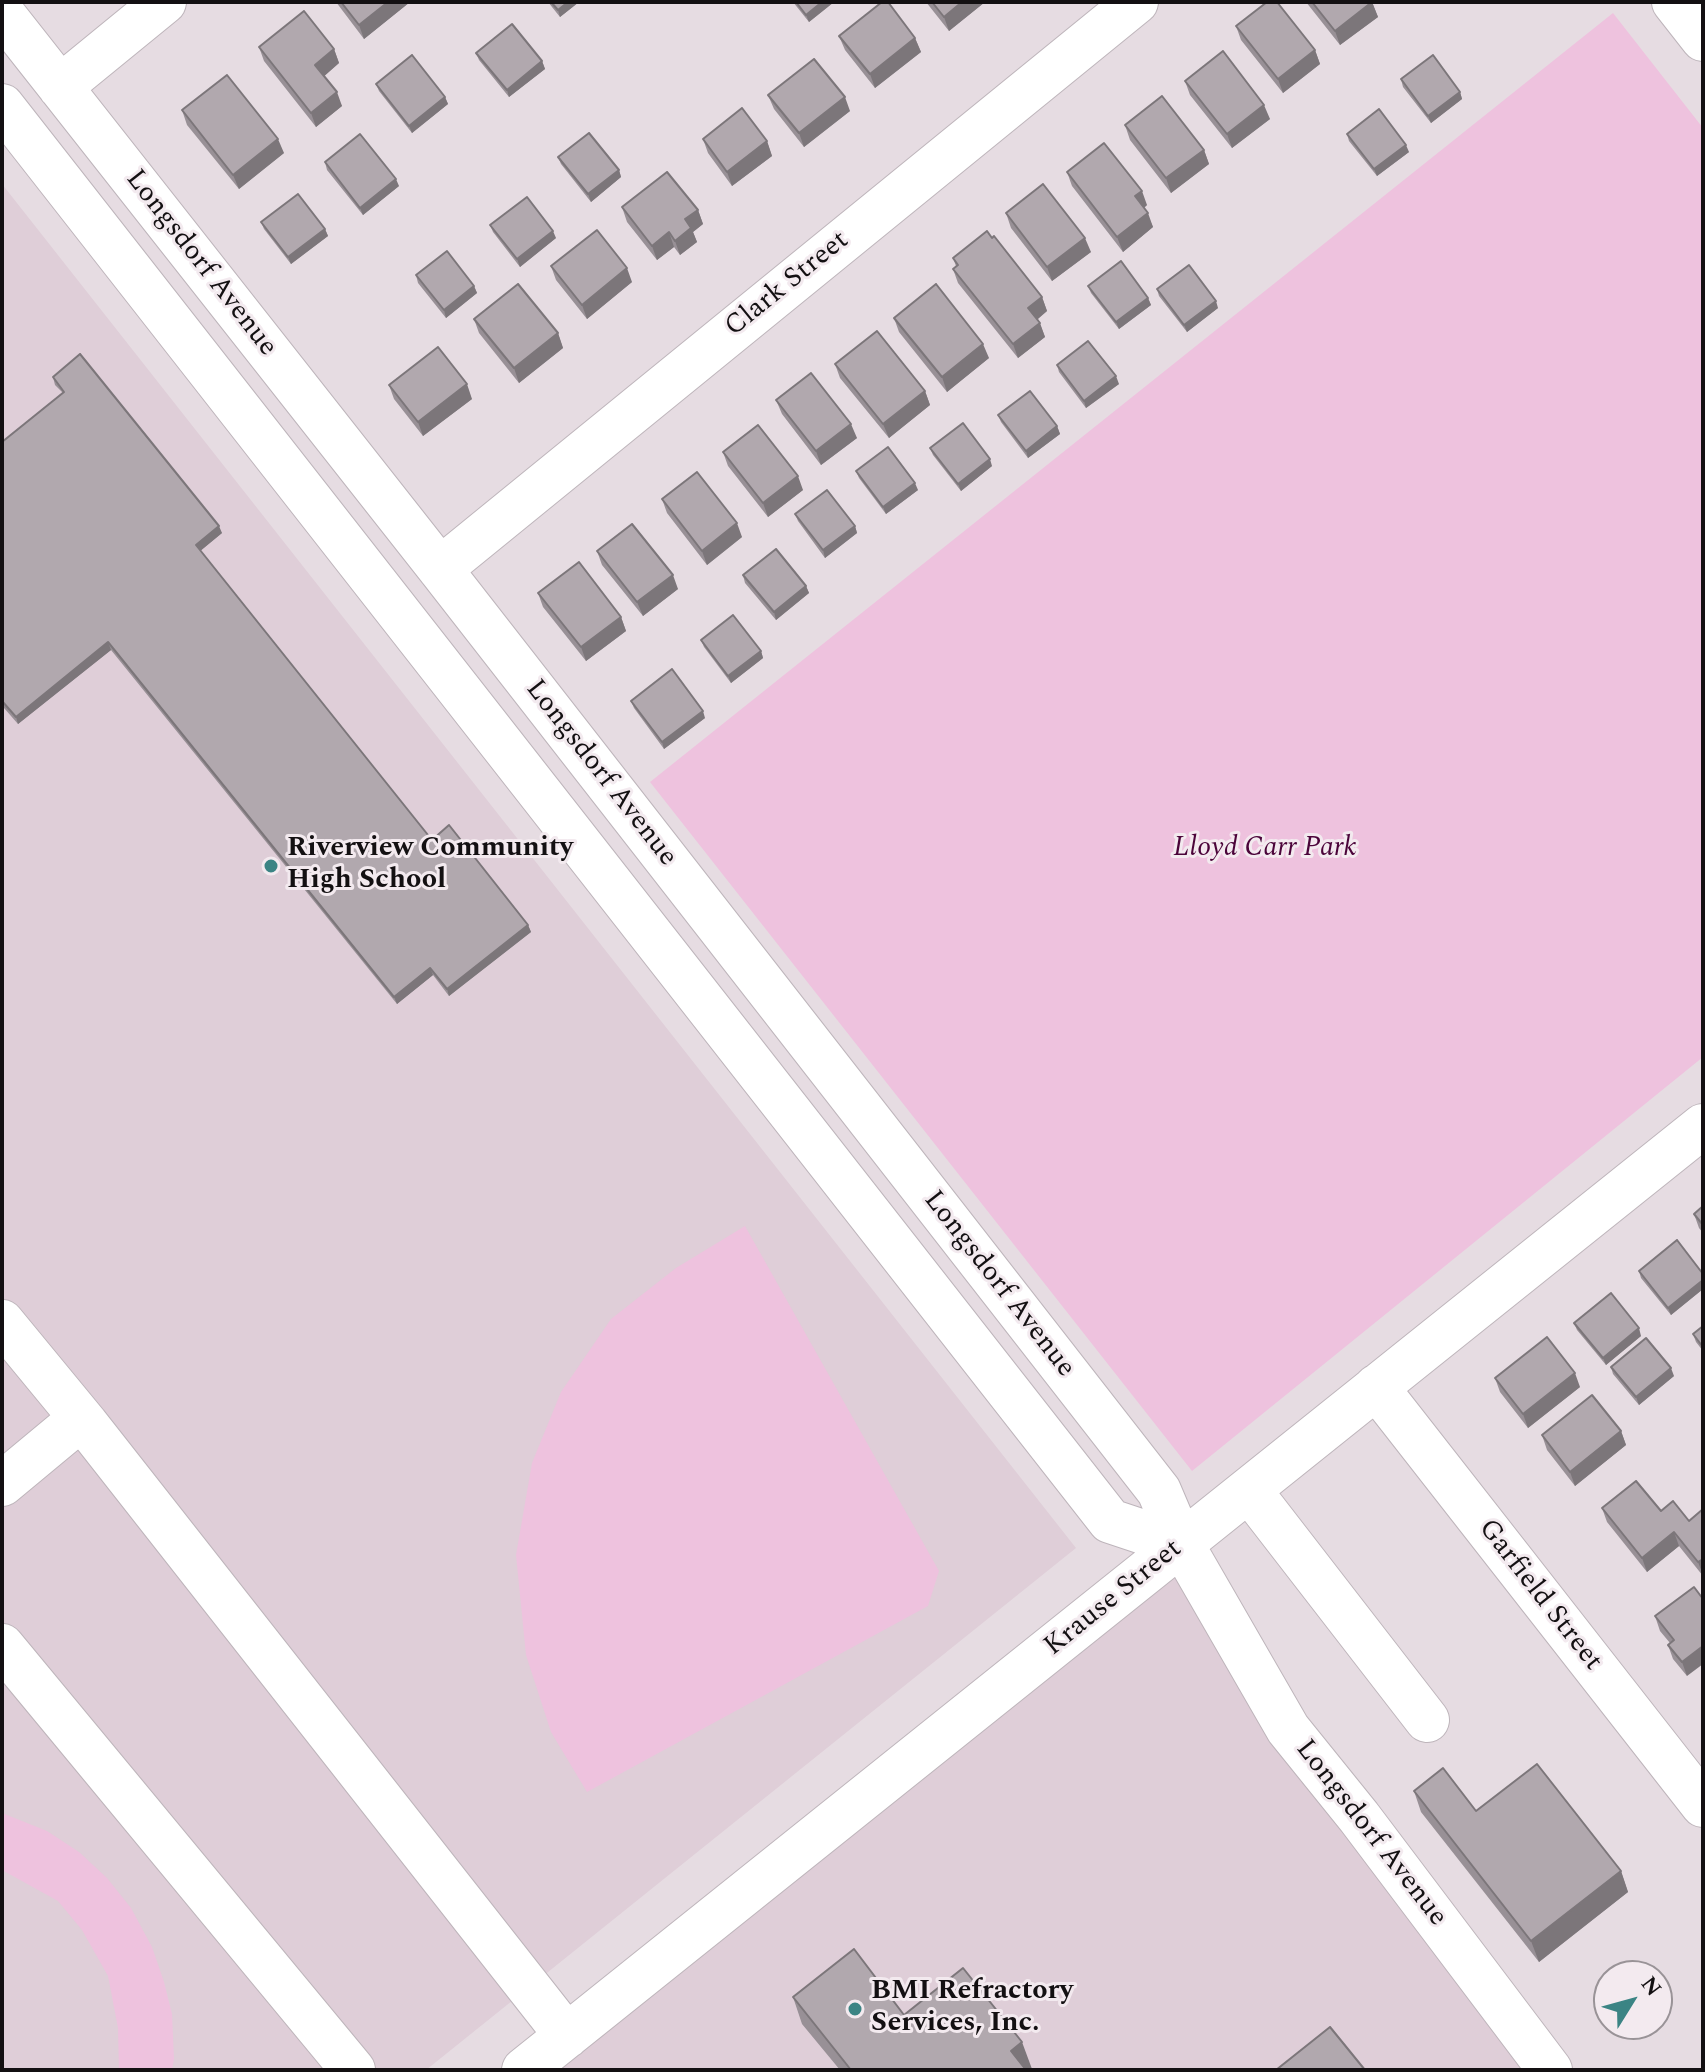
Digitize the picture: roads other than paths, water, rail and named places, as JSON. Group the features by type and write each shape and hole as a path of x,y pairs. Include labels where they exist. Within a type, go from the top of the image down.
{"street":[{"path":"60,87 164,2"},
{"name":"Clark Street","path":"440,569 1136,2"},
{"path":"1674,2 1703,39"},
{"name":"Longsdorf Avenue","path":"2,13 1159,1491 1182,1545 1288,1729 1359,1817 1550,2070"},
{"name":"Longsdorf Avenue","path":"2,106 1110,1521 1182,1545"},
{"path":"651,936 697,900"},
{"path":"805,1131 849,1095"},
{"name":"Krause Street","path":"524,2070 1703,1126"},
{"path":"2,1322 86,1424 567,2036"},
{"name":"Garfield Street","path":"1376,1387 1703,1805"},
{"path":"2,1484 67,1430 86,1424"},
{"path":"1249,1490 1427,1720"},
{"path":"2,1646 353,2070"}],"place":[{"name":"Riverview Community High School","path":"271,866"},
{"name":"BMI Refractory Services, Inc.","path":"855,2009"}],"park label":[{"name":"Lloyd Carr Park","path":"1265,850"}]}
